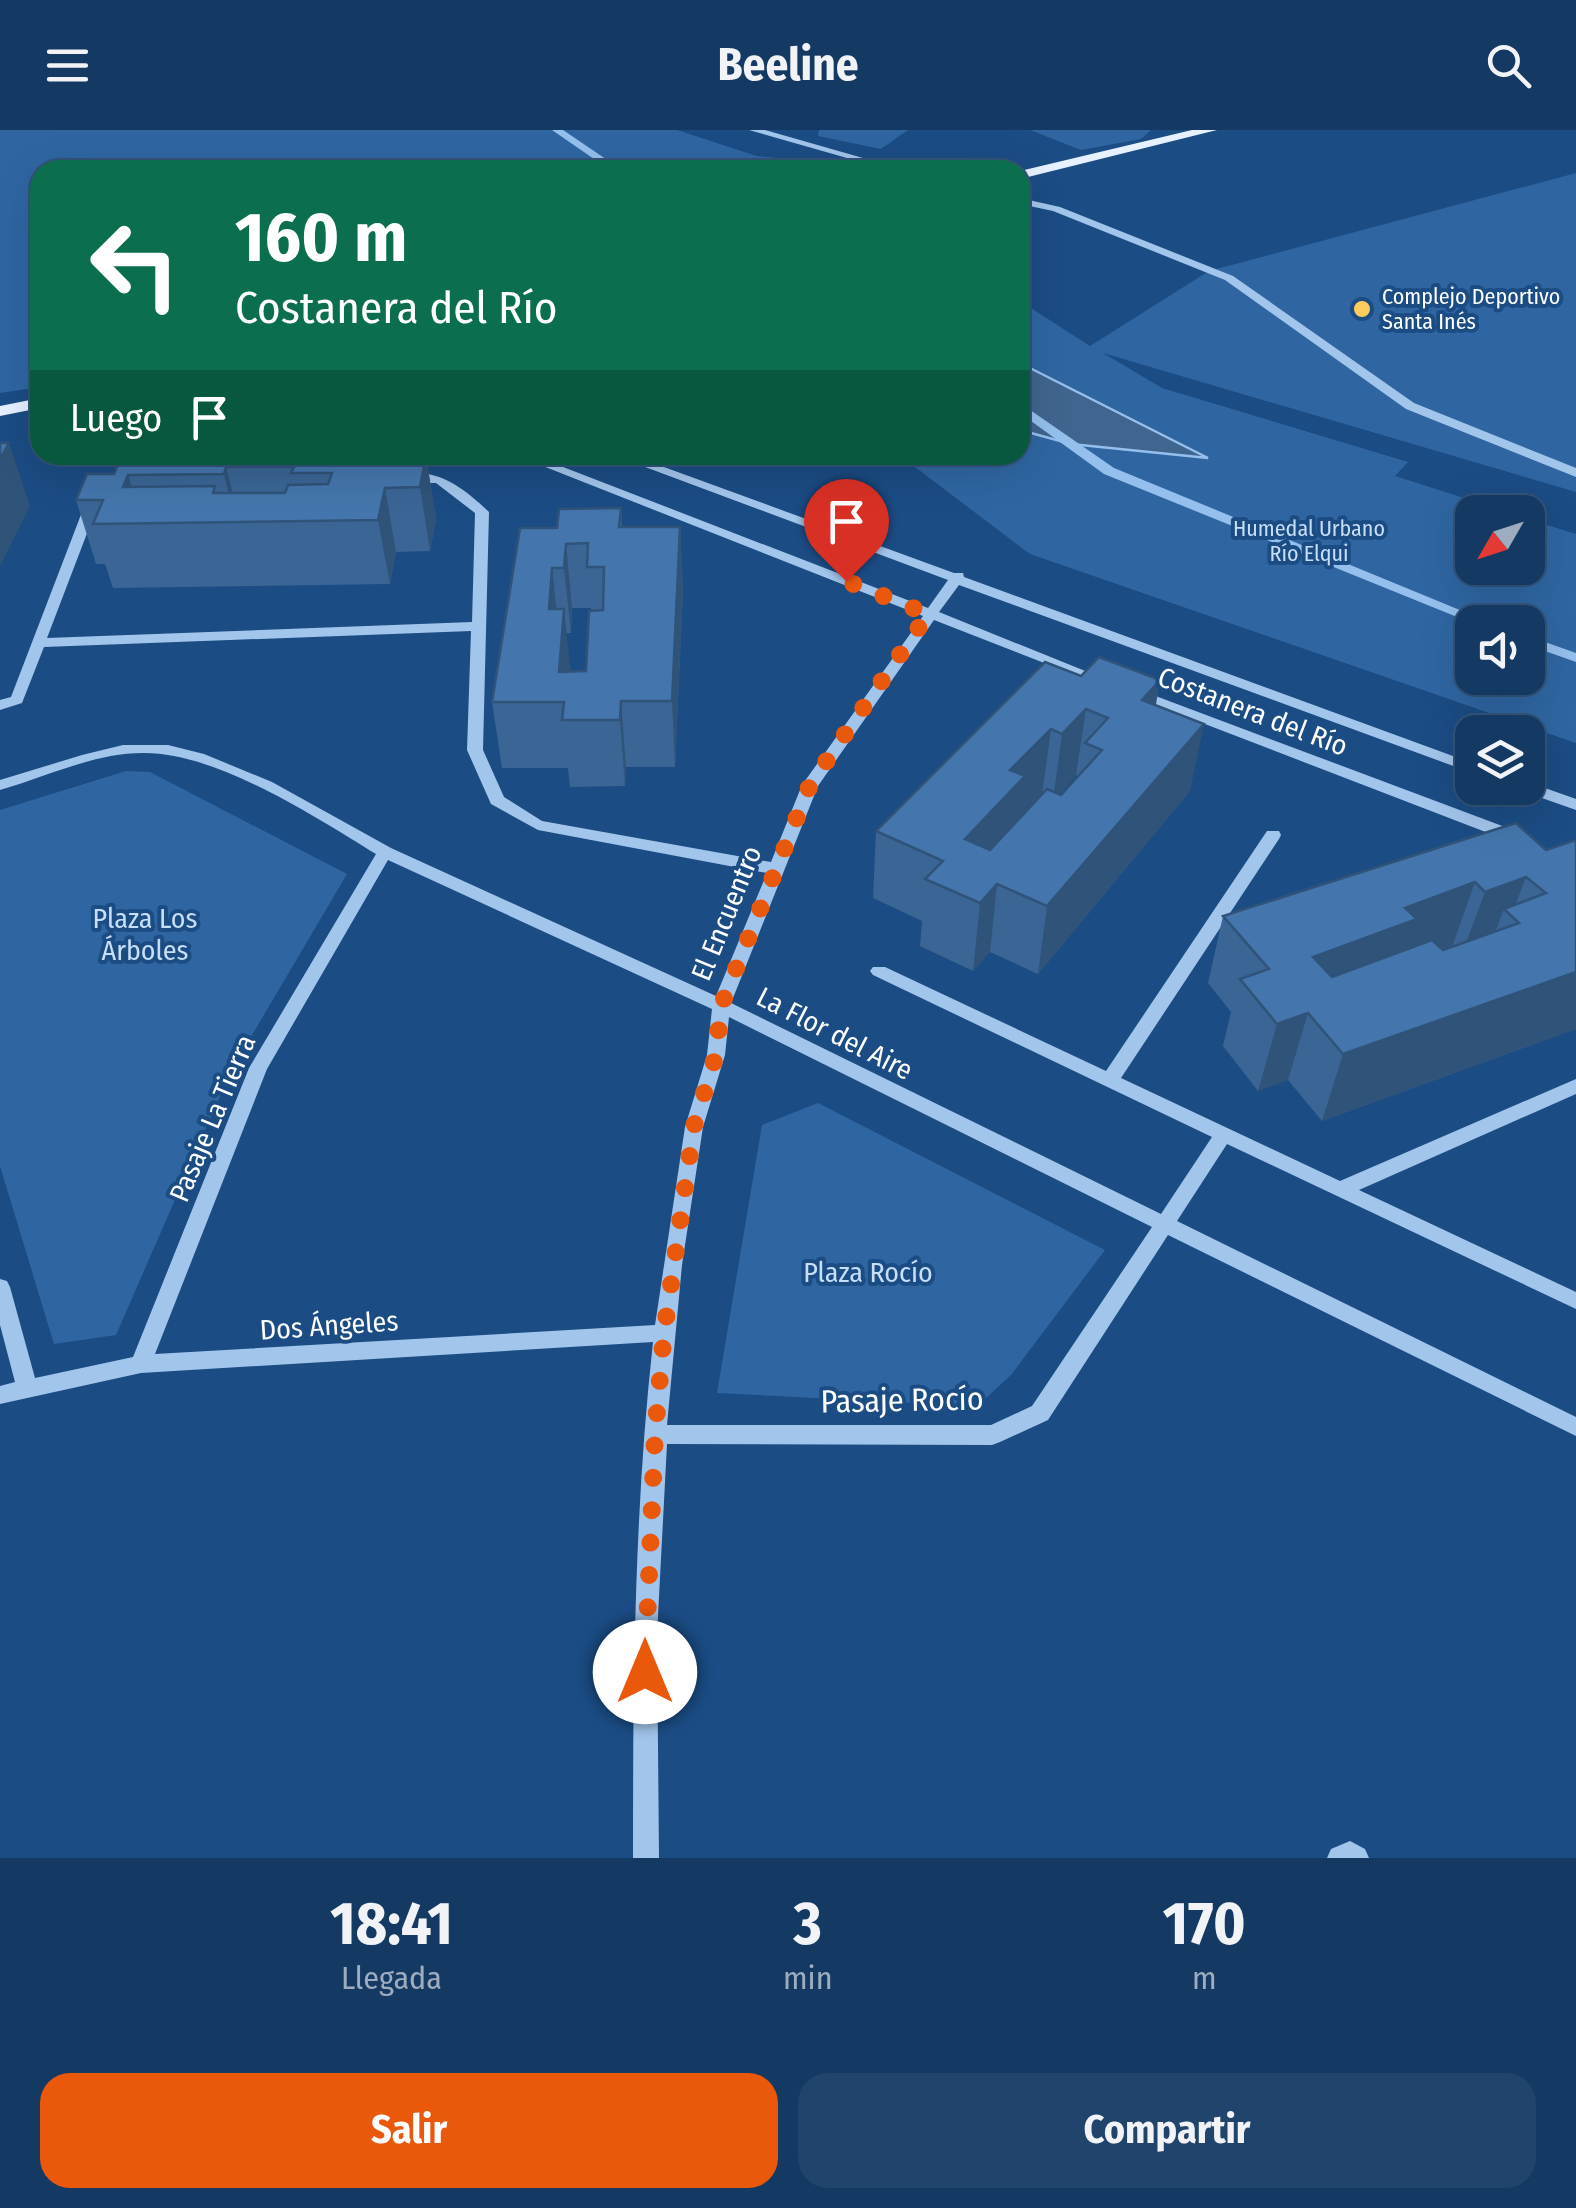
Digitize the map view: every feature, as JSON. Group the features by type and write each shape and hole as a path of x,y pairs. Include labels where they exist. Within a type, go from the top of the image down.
{"main road":[{"path":"1030,173 1210,130"},
{"path":"0,411 30,405"}],"street":[{"path":"754,130 864,160"},
{"path":"1030,204 1056,210 1229,278 1410,406 1576,473"},
{"name":"Costanera del Río","path":"547,465 1524,841"},
{"name":"Costanera del Río","path":"642,465 958,576 1455,762"},
{"path":"0,705 17,700 100,479"},
{"path":"399,479 439,479 482,512 475,750 498,800 538,825 777,870"},
{"name":"El Encuentro","path":"646,1858 645,1636 655,1434 664,1333 694,1126 716,1055 721,1006 810,785 958,576"},
{"path":"38,643 479,626"},
{"name":"La Flor del Aire","path":"0,785 119,751 170,748 196,754 386,852 721,1006 1576,1427"},
{"path":"1545,793 1576,805"},
{"path":"1110,1080 1272,835"},
{"name":"Pasaje La Tierra","path":"141,1364 258,1068 386,852"},
{"path":"879,972 1576,1301"},
{"path":"1341,1189 1576,1086"},
{"name":"Pasaje Rocío","path":"655,1434 992,1435 1040,1413 1224,1134"},
{"path":"0,1287 27,1387"},
{"name":"Dos Ángeles","path":"0,1395 141,1364 664,1333"},
{"path":"1340,1858 1350,1854 1356,1858"}],"green space":[{"path":"0,130 677,130 757,156 796,160 30,160 30,388 0,393"},
{"path":"819,130 908,130 881,149 818,136"},
{"path":"1030,130 1151,130 1141,139 1081,150"},
{"name":"Humedal Urbano Río Elqui","path":"1576,173 1576,492 1103,353 1162,388 1408,462 1395,476 1455,495 1455,585 1545,585 1545,524 1576,534 1576,743 1545,732 1545,715 1495,715 1030,554 912,465 1030,465 1030,307 1090,346 1209,271"},
{"name":"Plaza Los Árboles","path":"126,771 150,772 347,874 232,1069 116,1335 54,1344 0,1166 0,810"},
{"name":"Plaza Rocío","path":"818,1103 1105,1250 1011,1375 985,1399 956,1405 717,1393 762,1125"}],"shaded area":[{"path":"1030,368 1208,458 1071,444 1030,433"}],"building":[{"path":"0,443 9,443 0,459"},
{"path":"118,465 424,465 420,487 385,488 378,520 93,524 103,500 76,500 87,474 114,474","holes":["226,467 294,467 291,473 332,473 328,484 288,485 285,493 213,493 215,486 123,487 128,475 224,474"]},
{"path":"621,508 619,527 680,527 672,701 621,701 620,720 562,720 564,702 492,702 520,528 557,528 559,509","holes":["588,543 587,567 604,567 603,610 589,611 586,671 559,672 564,609 549,609 552,568 564,568 566,544"]},
{"path":"1099,657 1160,680 1142,700 1204,724 1047,906 997,884 980,903 925,879 943,861 876,831 1045,662 1081,676","holes":["1086,709 1108,718 1085,743 1102,750 1061,795 1047,789 990,850 965,839 1025,776 1010,770 1051,729 1062,734"]},
{"path":"1516,823 1546,850 1576,840 1576,972 1343,1054 1308,1013 1277,1024 1240,979 1269,969 1223,916","holes":["1526,877 1546,893 1504,909 1519,923 1443,950 1432,940 1332,977 1313,957 1417,919 1405,908 1475,882 1485,892"]}],"waterway":[{"path":"557,130 602,160"},
{"path":"1030,414 1109,471 1455,611"},
{"path":"1545,646 1576,658"}],"place":[{"name":"Complejo Deportivo Santa Inés","path":"1362,309"}],"route":[{"path":"645,1672 655,1434 664,1333 694,1126 716,1055 721,1006 810,785 928,614 846,581"}]}
